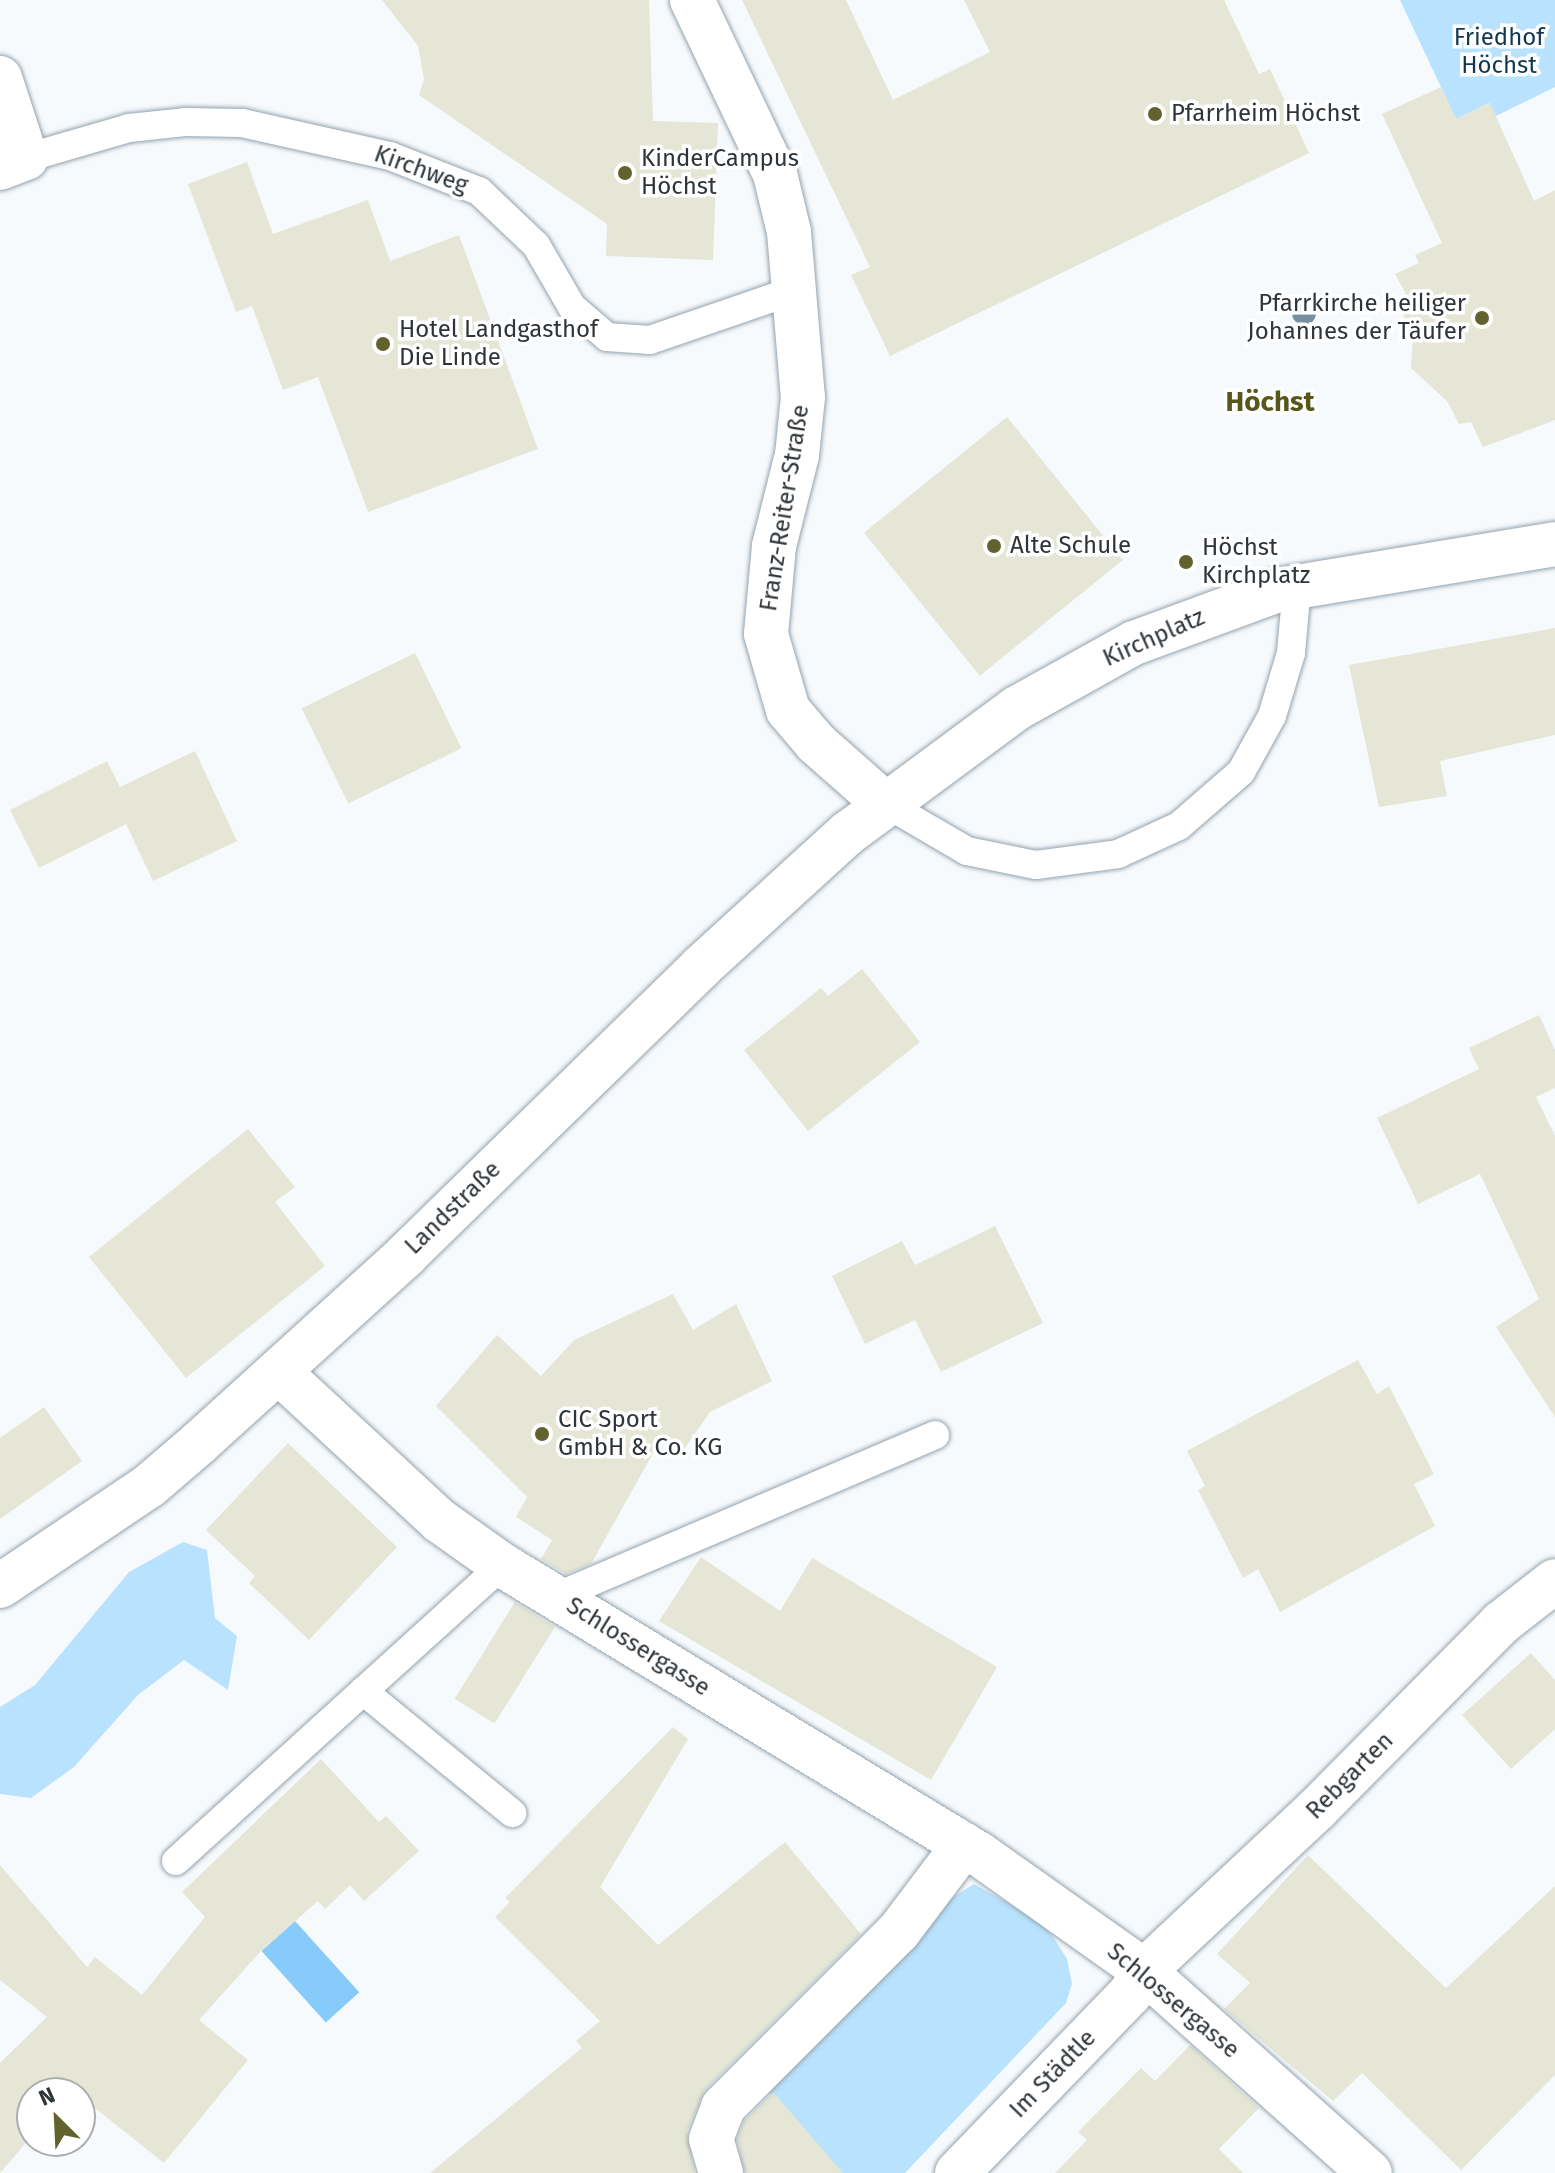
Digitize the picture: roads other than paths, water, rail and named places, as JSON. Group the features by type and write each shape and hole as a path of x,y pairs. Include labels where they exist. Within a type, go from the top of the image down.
{"street":[{"name":"Franz-Reiter-Straße","path":"692,0 775,174 789,232 803,397 797,455 774,546 766,634 788,710 816,743 883,802"},
{"name":"Kirchweg","path":"0,78 13,163"},
{"name":"Kirchplatz","path":"883,802 1017,708 1134,643 1190,619 1297,586 1555,544"},
{"name":"Landstraße","path":"0,1586 149,1486 280,1373 701,967 883,802"},
{"name":"Schlossergasse","path":"280,1373 440,1521 502,1565 558,1596 964,1845 1144,1971 1370,2173"},
{"name":"Rebgarten","path":"1144,1971 1317,1809 1501,1623 1555,1581"},
{"path":"721,2173 711,2139 723,2107 899,1931 964,1845"},
{"name":"Im Städtle","path":"957,2173 1130,1994 1144,1971"}],"lane":[{"name":"Kirchweg","path":"13,163 129,128 185,122 242,123 390,156 479,191 536,245 572,307 607,337 650,340 795,290"},
{"path":"883,802 967,851 1036,865 1118,854 1179,826 1241,772 1272,716 1291,653 1297,586"},
{"name":"Schlossergasse","path":"558,1596 935,1435"},
{"path":"176,1861 502,1565"},
{"path":"363,1691 512,1813"}],"place":[{"name":"Pfarrheim Höchst","path":"1155,114"},
{"name":"KinderCampus Höchst","path":"625,173"},
{"name":"Pfarrkirche heiliger Johannes der Täufer","path":"1482,318"},
{"name":"Hotel Landgasthof Die Linde","path":"383,344"},
{"name":"Alte Schule","path":"994,546"},
{"name":"Höchst Kirchplatz","path":"1186,562"},
{"name":"CIC Sport GmbH & Co. KG","path":"542,1434"}],"district":[{"name":"Höchst","path":"1270,402"}],"park label":[{"name":"Friedhof Höchst","path":"1499,52"}]}
